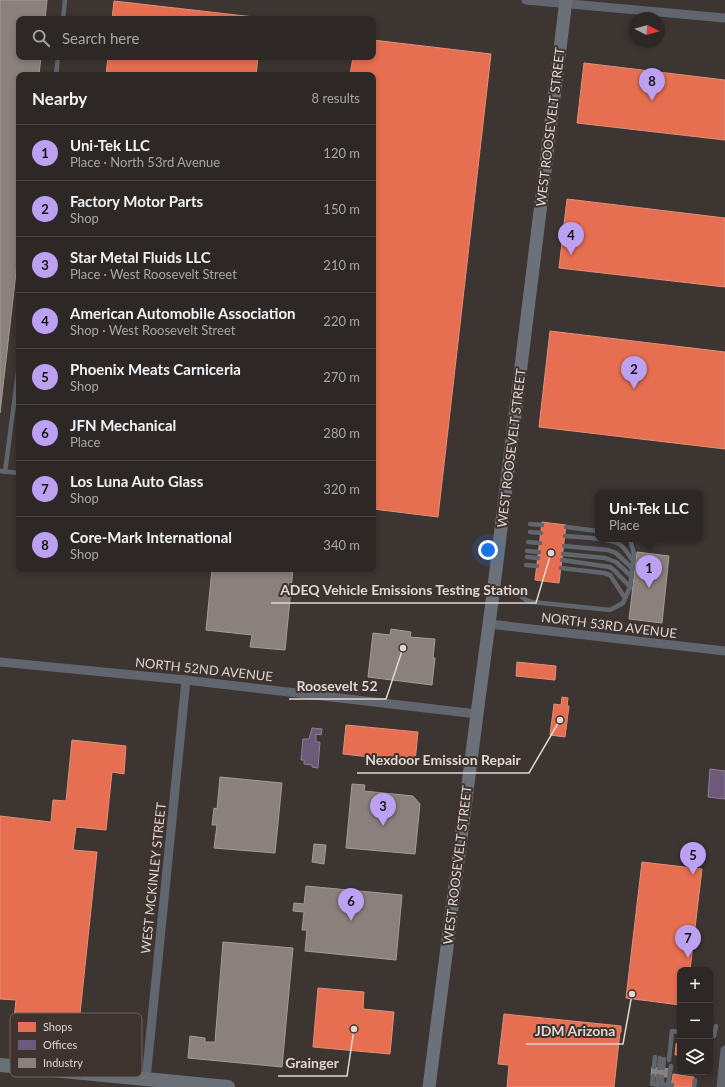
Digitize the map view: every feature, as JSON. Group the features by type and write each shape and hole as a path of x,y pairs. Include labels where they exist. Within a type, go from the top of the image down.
{"main road":[{"path":"0,1065 10,1066"},
{"path":"125,1077 228,1087"}],"street":[{"path":"526,0 565,2 725,18"},
{"name":"WEST ROOSEVELT STREET","path":"429,1087 490,624 565,2"},
{"name":"NORTH 53RD AVENUE","path":"490,624 725,651"},
{"name":"NORTH 52ND AVENUE","path":"0,662 186,680 477,714"},
{"name":"WEST MCKINLEY STREET","path":"146,1079 186,680"},
{"path":"721,1087 725,1050"}],"lane":[{"path":"63,16 65,0"},
{"path":"56,72 58,60"},
{"path":"16,385 3,471 16,473"},
{"path":"530,524 542,525"},
{"path":"566,528 595,531"},
{"path":"530,532 541,533"},
{"path":"565,536 595,539"},
{"path":"528,542 540,543"},
{"path":"614,542 618,543 633,561"},
{"path":"522,597 532,602 610,610 623,603 630,587 634,554 631,542"},
{"path":"564,546 608,550 616,553 632,568"},
{"path":"528,551 538,552"},
{"path":"563,554 605,558 616,562 631,576"},
{"path":"527,557 538,558"},
{"path":"562,560 610,567 615,570 630,587"},
{"path":"526,565 537,566"},
{"path":"561,568 610,575 625,598"},
{"path":"713,1036 716,1026"},
{"path":"659,1068 672,1031 677,1032"},
{"path":"658,1085 658,1076 652,1084 658,1085 670,1085 671,1066"},
{"path":"694,1087 695,1080"}],"building: Shops":[{"path":"114,1 245,16 112,16"},
{"path":"376,40 491,54 438,517 376,509 376,72 350,72 352,60 376,60"},
{"path":"108,60 258,60 256,72 106,72"},
{"path":"584,63 725,80 725,140 577,123"},
{"path":"567,199 725,218 725,287 559,268"},
{"path":"550,331 725,352 725,449 539,427"},
{"path":"542,522 566,525 559,583 535,580"},
{"path":"517,662 556,666 555,680 516,676"},
{"path":"562,697 568,698 567,706 569,706 565,737 550,735 554,704 561,705"},
{"path":"346,725 418,732 415,762 343,754"},
{"path":"72,740 126,746 124,774 112,772 106,830 76,827 73,850 97,852 80,1013 15,1013 16,1000 0,999 0,816 51,822 53,800 66,801"},
{"path":"642,862 702,869 690,967 677,967 677,1005 626,998"},
{"path":"318,988 364,992 363,1009 394,1012 390,1054 313,1047"},
{"path":"504,1014 621,1026 614,1087 507,1087 509,1065 498,1064"},
{"path":"677,1043 677,1055 675,1055"},
{"path":"673,1074 694,1077 693,1087 671,1087"}],"building: Offices":[{"path":"312,728 322,729 321,735 316,734 316,742 320,742 318,768 312,767 312,765 304,764 304,760 301,760 303,739 309,739"},
{"path":"710,769 725,771 725,799 708,797"}],"building: Industry":[{"path":"0,0 47,0 45,16 16,16 16,60 41,60 39,72 16,72 16,272 0,413"},
{"path":"637,552 669,556 662,623 629,619"},
{"path":"212,572 293,572 285,650 250,647 252,635 206,630"},
{"path":"391,629 411,632 410,637 435,639 433,658 435,658 432,685 368,677 373,633 390,635"},
{"path":"220,777 282,783 275,853 214,848 217,825 212,825 214,808 217,809"},
{"path":"352,784 365,785 364,791 413,796 420,804 415,854 346,848"},
{"path":"314,844 326,845 324,864 312,862"},
{"path":"306,886 402,895 396,960 305,951 307,930 302,930 304,912 293,911 294,903 304,904"},
{"path":"223,942 293,948 282,1067 188,1058 190,1036 205,1038 205,1042 215,1042"},
{"path":"652,1067 669,1069 668,1077 651,1076"}],"place":[{"name":"Core-Mark International","path":"652,101"},
{"name":"American Automobile Association","path":"571,255"},
{"name":"Factory Motor Parts","path":"634,389"},
{"name":"ADEQ Vehicle Emissions Testing Station","path":"551,553"},
{"name":"Uni-Tek LLC","path":"649,588"},
{"name":"Roosevelt 52","path":"403,648"},
{"name":"Nexdoor Emission Repair","path":"560,720"},
{"name":"Star Metal Fluids LLC","path":"383,826"},
{"name":"Phoenix Meats Carniceria","path":"693,875"},
{"name":"JFN Mechanical","path":"351,921"},
{"name":"Los Luna Auto Glass","path":"688,958"},
{"name":"JDM Arizona","path":"632,994"},
{"name":"Grainger","path":"354,1029"}]}
